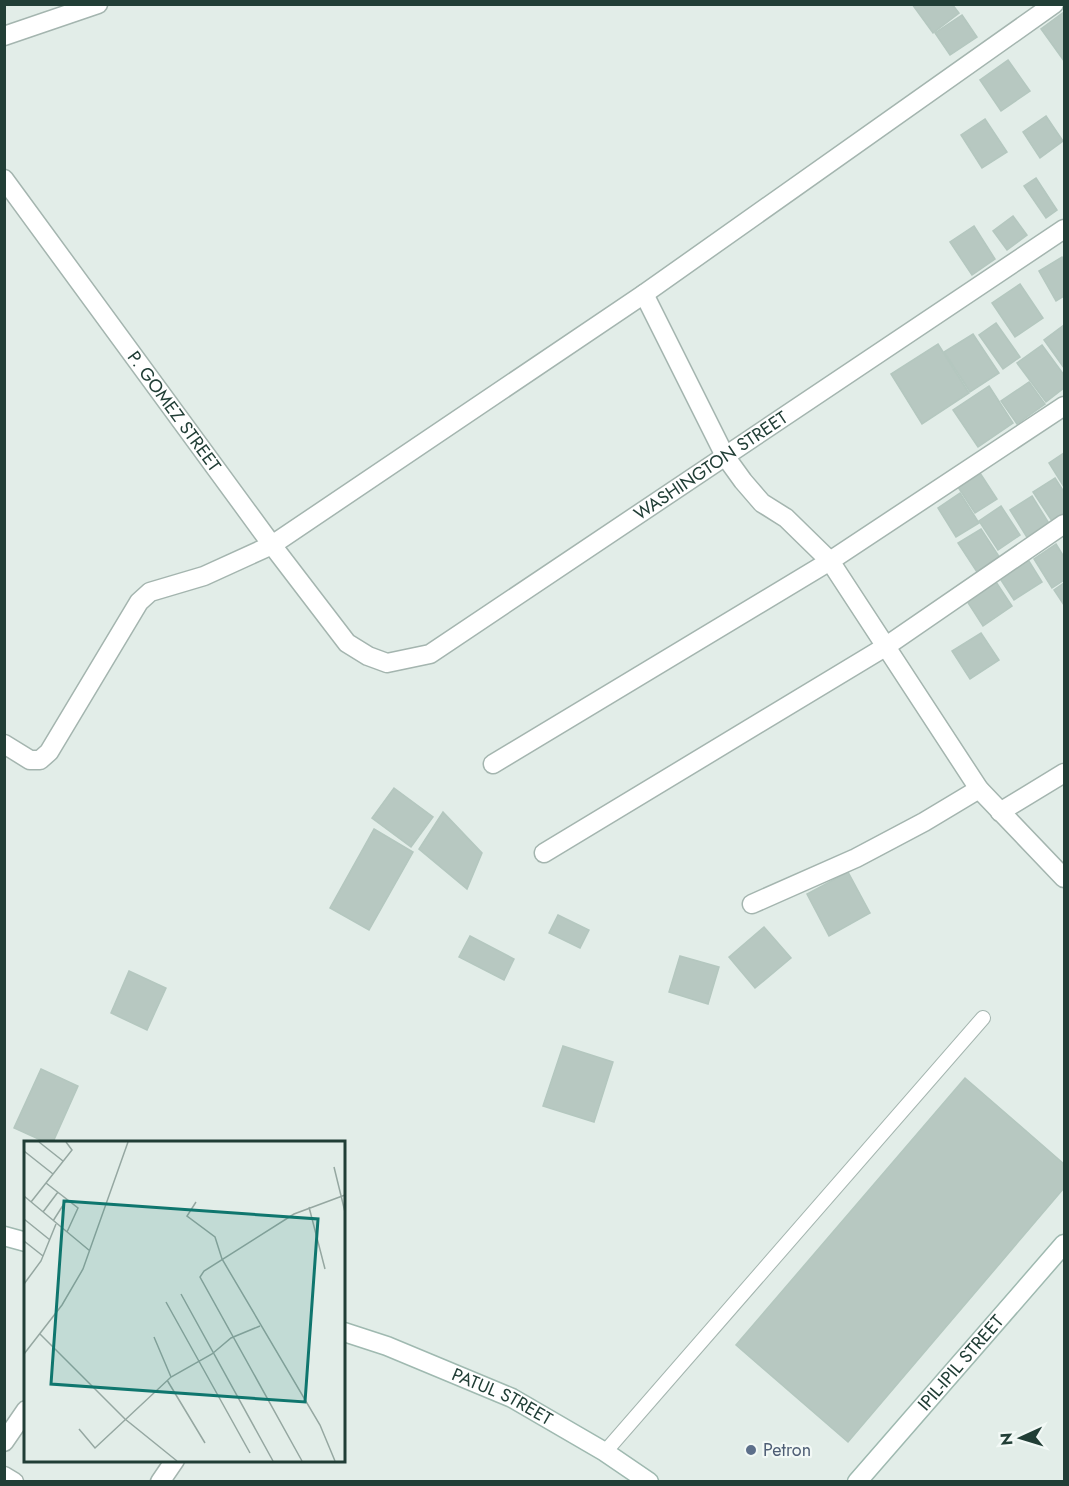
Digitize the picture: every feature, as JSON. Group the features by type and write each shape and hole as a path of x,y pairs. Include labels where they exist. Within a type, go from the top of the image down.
{"street":[{"path":"4,36 98,4"},
{"path":"4,744 30,760 39,760 49,752 139,602 150,592 204,576 272,545 644,294 1054,4"},
{"name":"P. GOMEZ STREET","path":"4,178 272,545 347,643"},
{"name":"WASHINGTON STREET","path":"347,643 368,656 387,663 430,654 1065,229"},
{"path":"644,294 725,456 743,481 762,502 786,518 830,561 979,789 1065,878"},
{"path":"493,764 830,561 1065,406"},
{"path":"544,853 885,647 1065,524"},
{"path":"1000,812 1065,773"},
{"path":"752,904 856,858 924,822 979,789"},
{"path":"4,1236 24,1241"},
{"name":"IPIL-IPIL STREET","path":"857,1482 1065,1244"},
{"name":"PATUL STREET","path":"345,1332 387,1346 512,1398 605,1452 649,1482"},
{"path":"4,1442 24,1413"},
{"path":"160,1482 174,1462"},
{"path":"4,1476 14,1482"}],"lane":[{"path":"605,1452 983,1018"}],"building":[{"path":"912,4 952,4 959,13 933,33"},
{"path":"1064,12 1064,61 1041,29"},
{"path":"962,15 977,37 950,55 935,33"},
{"path":"1008,60 1030,91 1001,111 980,80"},
{"path":"1046,116 1063,141 1040,158 1023,132"},
{"path":"985,119 1007,152 982,168 961,135"},
{"path":"1036,178 1057,210 1046,218 1024,186"},
{"path":"1013,216 1027,235 1007,250 993,231"},
{"path":"974,226 995,259 972,275 950,242"},
{"path":"1062,257 1064,296 1056,301 1039,271"},
{"path":"1020,284 1043,318 1015,337 992,303"},
{"path":"996,323 1020,357 1003,369 979,335"},
{"path":"1064,325 1064,368 1044,340"},
{"path":"973,334 999,373 970,392 944,352"},
{"path":"938,344 969,393 922,424 891,374"},
{"path":"1042,345 1064,375 1064,388 1046,402 1017,363"},
{"path":"1029,382 1045,404 1017,424 1001,401"},
{"path":"989,386 1013,423 978,447 953,410"},
{"path":"1064,453 1064,487 1049,463"},
{"path":"978,470 997,499 975,513 956,484"},
{"path":"1055,478 1064,492 1064,513 1052,521 1033,492"},
{"path":"960,493 979,523 956,537 938,508"},
{"path":"1032,496 1050,525 1028,539 1010,510"},
{"path":"1001,506 1020,535 998,550 979,521"},
{"path":"981,529 1000,558 977,572 958,543"},
{"path":"1056,544 1064,557 1064,580 1052,588 1034,559"},
{"path":"1027,558 1042,582 1014,600 999,577"},
{"path":"994,579 1012,606 983,626 965,598"},
{"path":"1064,583 1064,605 1054,590"},
{"path":"981,633 999,660 970,679 952,651"},
{"path":"394,788 433,817 411,847 372,818"},
{"path":"443,812 482,853 467,889 419,849"},
{"path":"374,829 413,852 369,930 330,908"},
{"path":"848,872 870,913 829,936 807,894"},
{"path":"558,915 589,930 580,948 549,933"},
{"path":"764,927 791,958 755,988 729,957"},
{"path":"470,936 514,959 504,980 459,957"},
{"path":"680,956 719,967 708,1004 669,992"},
{"path":"129,971 166,988 147,1030 111,1013"},
{"path":"563,1046 613,1062 594,1122 543,1106"},
{"path":"41,1069 78,1086 53,1141 43,1141 14,1128"},
{"path":"965,1078 1064,1164 1064,1188 848,1442 736,1345"}],"place":[{"name":"Petron","path":"751,1450"}]}
